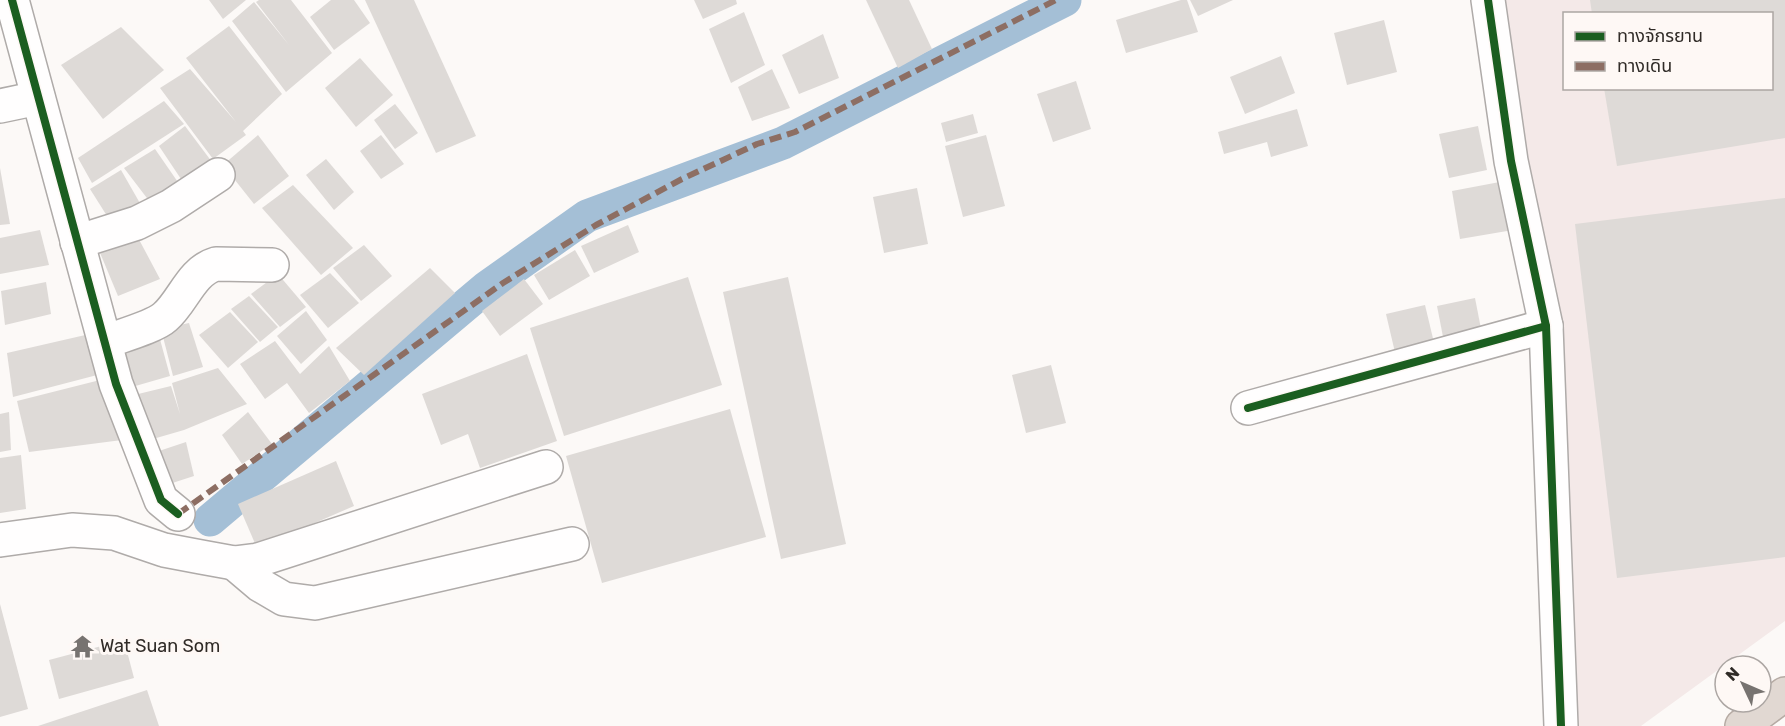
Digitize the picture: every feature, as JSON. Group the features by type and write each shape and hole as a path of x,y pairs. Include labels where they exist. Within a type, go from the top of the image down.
{"highway":[{"path":"1742,726 1785,694"}],"street":[{"path":"12,0 116,384 161,500 178,514"},
{"path":"1488,0 1511,161 1546,326 1561,726"},
{"path":"0,106 38,98"},
{"path":"77,242 137,223 171,206 218,175"},
{"path":"105,342 162,320 209,266 216,264 272,265"},
{"path":"1248,408 1546,326"},
{"path":"0,540 72,530 114,533 164,549 234,563 258,560 546,467"},
{"path":"234,563 260,585 284,599 315,603 572,544"}],"shaded area":[{"path":"1501,0 1785,0 1785,621 1740,654 1713,654 1713,674 1641,726 1575,726"}],"building":[{"path":"209,0 246,0 223,19"},
{"path":"259,0 291,0 332,53 286,92 232,21 254,2 289,45 256,2"},
{"path":"331,0 354,0 370,23 334,50 310,17"},
{"path":"365,0 414,0 476,136 436,153"},
{"path":"694,0 736,0 737,4 703,19"},
{"path":"866,0 909,0 932,49 898,68"},
{"path":"1187,0 1198,32 1126,53 1116,20"},
{"path":"1190,0 1233,0 1198,16"},
{"path":"1590,0 1785,0 1785,138 1617,166 1604,90 1773,90 1773,12 1592,12"},
{"path":"744,12 765,65 731,83 709,29"},
{"path":"1384,20 1397,72 1347,85 1334,33"},
{"path":"229,26 282,94 243,131 246,135 213,159 160,88 190,69 236,122 186,58"},
{"path":"121,27 164,70 103,119 61,65"},
{"path":"823,34 839,78 799,94 782,55"},
{"path":"1281,56 1295,93 1245,114 1230,77"},
{"path":"360,58 393,95 356,127 325,88"},
{"path":"772,69 790,108 752,121 738,87"},
{"path":"1076,81 1091,129 1053,142 1037,94"},
{"path":"164,101 184,124 92,183 78,158"},
{"path":"395,104 418,133 395,149 374,120"},
{"path":"1297,109 1308,146 1271,157 1267,142 1224,154 1218,132"},
{"path":"973,114 978,133 946,142 941,123"},
{"path":"185,126 212,162 183,182 159,146"},
{"path":"1478,126 1487,170 1449,178 1439,134"},
{"path":"258,135 289,176 254,204 223,165"},
{"path":"381,135 404,164 381,179 360,151"},
{"path":"986,135 1005,206 963,217 945,146"},
{"path":"155,149 182,188 153,206 124,168"},
{"path":"326,159 354,192 334,210 306,175"},
{"path":"0,168 10,224 0,225"},
{"path":"121,170 145,212 114,227 90,189"},
{"path":"1505,181 1513,230 1460,239 1452,191"},
{"path":"293,185 353,248 321,275 262,208"},
{"path":"917,188 928,244 884,253 873,197"},
{"path":"1785,198 1785,557 1617,578 1575,224"},
{"path":"628,225 639,252 594,273 581,246"},
{"path":"40,230 49,265 0,274 0,238"},
{"path":"135,232 160,279 118,296 98,248"},
{"path":"364,245 392,276 361,301 333,268"},
{"path":"575,250 590,276 549,300 534,275"},
{"path":"430,268 455,293 364,375 336,348"},
{"path":"330,273 359,303 328,328 300,295"},
{"path":"278,274 306,307 280,327 251,294"},
{"path":"688,277 722,385 564,436 530,328"},
{"path":"788,277 846,544 781,559 723,292"},
{"path":"524,279 543,304 500,336 482,311"},
{"path":"46,282 51,314 5,325 1,291"},
{"path":"249,296 278,327 260,342 231,309"},
{"path":"1475,298 1483,339 1445,347 1437,306"},
{"path":"1425,305 1436,351 1397,361 1386,314"},
{"path":"306,311 327,340 301,364 277,336"},
{"path":"230,312 258,342 228,368 199,335"},
{"path":"189,323 203,367 173,376 161,329"},
{"path":"158,332 170,376 132,387 120,340"},
{"path":"94,333 101,374 13,397 7,353"},
{"path":"275,341 300,374 329,346 350,381 309,413 287,383 265,399 240,364"},
{"path":"527,354 557,441 480,468 468,434 441,445 422,394"},
{"path":"1051,365 1066,423 1026,433 1012,375"},
{"path":"218,368 247,404 184,430 146,441 134,395 171,386 180,414 172,383"},
{"path":"108,378 122,440 29,452 17,401"},
{"path":"730,409 766,537 602,583 566,456"},
{"path":"9,412 11,450 0,452 0,414"},
{"path":"248,412 272,444 242,464 222,435"},
{"path":"186,442 194,476 160,487 153,453"},
{"path":"21,455 26,509 0,513 0,458"},
{"path":"336,461 354,506 257,548 238,504"},
{"path":"0,604 28,709 0,717"},
{"path":"124,640 134,678 59,699 49,660"},
{"path":"147,690 159,726 38,726"}],"waterway":[{"path":"210,520 487,287 587,216 783,143 1065,0"}],"marked path":[{"path":"178,514 503,283 596,225 682,179 757,144 795,132 1056,0"}],"cycle path":[{"path":"12,0 116,384 161,500 178,514"},
{"path":"1488,0 1511,161 1546,326 1561,726"},
{"path":"1248,408 1546,326"}],"place":[{"name":"Wat Suan Som","path":"82,646"}]}
